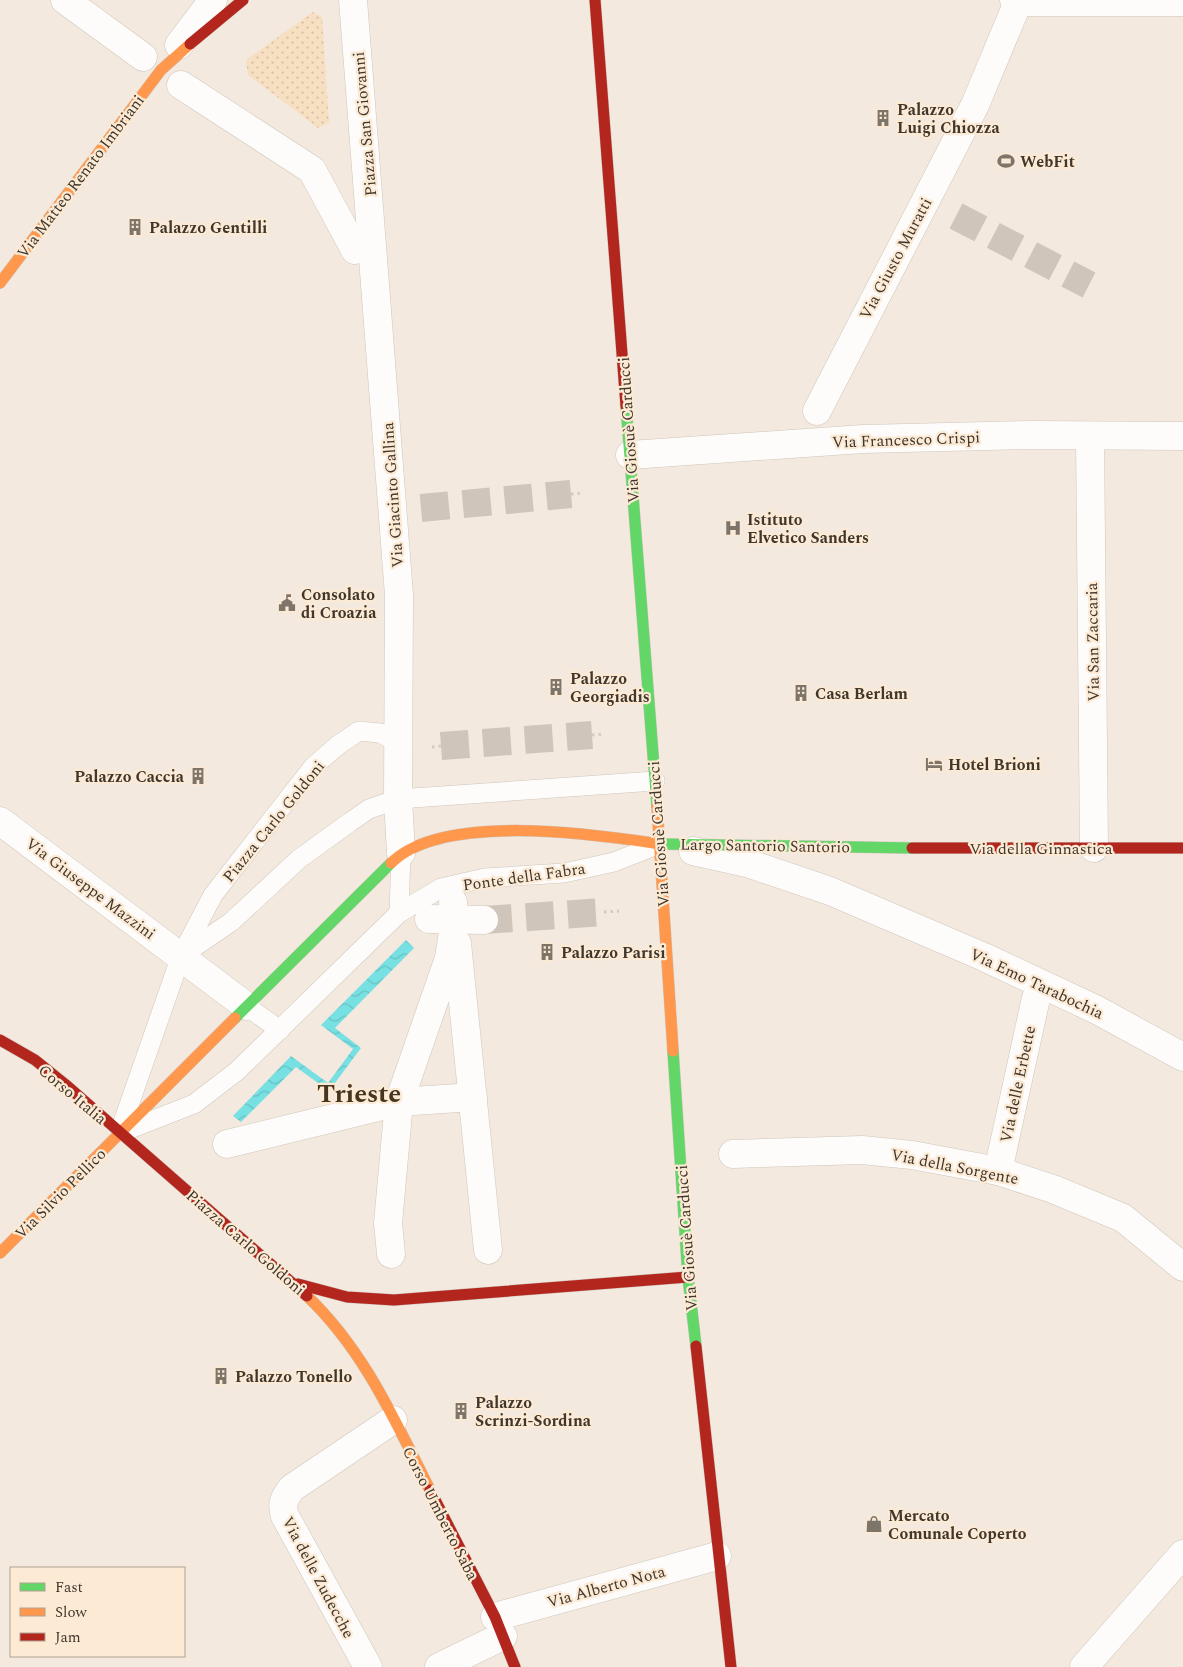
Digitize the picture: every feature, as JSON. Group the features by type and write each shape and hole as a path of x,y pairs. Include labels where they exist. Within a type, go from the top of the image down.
{"main road":[{"path":"161,71 220,17 243,0"},
{"name":"Via Giosuè Carducci","path":"595,0 660,844 688,1277 731,1667"},
{"name":"Via Matteo Renato Imbriani","path":"0,283 161,71"},
{"path":"119,1133 401,853 424,842 450,836 539,829 604,834 660,844"},
{"name":"Largo Santorio Santorio","path":"660,844 899,848"},
{"name":"Via della Ginnastica","path":"899,848 1183,848"},
{"name":"Corso Italia","path":"0,1040 59,1078 119,1133"},
{"name":"Via Silvio Pellico","path":"0,1253 119,1133"},
{"name":"Piazza Carlo Goldoni","path":"119,1133 298,1284 332,1320 363,1361"},
{"path":"298,1284 347,1297 394,1300 688,1277"},
{"name":"Corso Umberto Saba","path":"363,1361 499,1627 515,1667"}],"street":[{"path":"65,0 161,71 312,170 365,249"},
{"path":"161,71 213,0"},
{"name":"Piazza San Giovanni","path":"353,0 365,249"},
{"path":"1016,1 1183,2"},
{"name":"Via Giusto Muratti","path":"817,411 975,105 1016,1"},
{"name":"Via Giacinto Gallina","path":"365,249 399,595 399,743"},
{"name":"Via San Zaccaria","path":"1090,436 1094,848"},
{"name":"Via Francesco Crispi","path":"630,455 863,439 1183,436"},
{"path":"399,743 398,799 401,853"},
{"name":"Via Giuseppe Mazzini","path":"0,821 181,956"},
{"name":"Largo Santorio Santorio","path":"660,844 747,863 830,891 887,916"},
{"path":"446,914 484,920"},
{"path":"446,914 473,1097 488,1250"},
{"path":"391,1254 388,1223 399,1102 449,958 446,914"},
{"name":"Via Emo Tarabochia","path":"887,916 984,957 1097,1010 1183,1057"},
{"path":"181,956 246,1006"},
{"name":"Via delle Erbette","path":"998,1171 1036,998"},
{"path":"227,1144 399,1102 473,1097"},
{"name":"Via della Sorgente","path":"733,1154 862,1150 912,1155 998,1171 1053,1189 1123,1218 1183,1267"},
{"name":"Via delle Zudecche","path":"368,1667 285,1516 282,1507 285,1498 292,1488 393,1420"},
{"path":"1084,1667 1183,1554"},
{"name":"Via Alberto Nota","path":"439,1667 499,1627 718,1556"}],"lane":[{"name":"Piazza Carlo Goldoni","path":"119,1133 181,956 213,895 313,767 338,745 359,731 380,733 399,743"},
{"path":"181,956 231,922 299,859 369,809 398,799 655,782"},
{"name":"Ponte della Fabra","path":"399,913 441,888 485,878 564,873 614,862 660,844"},
{"path":"119,1133 194,1104 237,1071 399,913 401,853"},
{"path":"246,1006 280,1030"}],"path":[{"path":"571,494 584,493"},
{"path":"592,735 604,734"},
{"path":"431,747 441,746"},
{"path":"604,912 619,911"}],"shaded area":[{"path":"313,12 322,17 329,123 318,128 248,75 246,60"}],"water":[{"path":"406,940 414,948 335,1028 361,1048 329,1091 296,1067 241,1122 233,1116 291,1056 328,1083 353,1049 321,1025"}],"tunnel":[{"path":"956,216 1089,285"},
{"path":"421,508 571,494"},
{"path":"441,746 592,735"},
{"path":"484,920 604,912"}],"traffic: fast":[{"path":"626,406 657,806"},
{"path":"660,844 912,848"},
{"path":"235,1018 391,863"},
{"path":"673,1051 688,1277 696,1346"}],"traffic: slow":[{"path":"0,283 161,70 190,44"},
{"path":"657,806 673,1051"},
{"path":"391,863 414,847 445,837 481,832 559,832 660,844"},
{"path":"0,1253 235,1018"},
{"path":"307,1296 327,1317 362,1363 391,1413 430,1490"}],"traffic: jam":[{"path":"190,44 243,0"},
{"path":"595,0 626,406"},
{"path":"912,848 1183,848"},
{"path":"0,1040 35,1060 66,1085 307,1296"},
{"path":"298,1284 347,1297 394,1300 688,1277"},
{"path":"696,1346 731,1667"},
{"path":"430,1490 495,1617 515,1667"}],"place":[{"name":"Palazzo Luigi Chiozza","path":"883,118"},
{"name":"WebFit","path":"1006,161"},
{"name":"Palazzo Gentilli","path":"135,227"},
{"name":"Istituto Elvetico Sanders","path":"733,528"},
{"name":"Consolato di Croazia","path":"287,603"},
{"name":"Palazzo Georgiadis","path":"556,687"},
{"name":"Casa Berlam","path":"801,693"},
{"name":"Hotel Brioni","path":"934,764"},
{"name":"Palazzo Caccia","path":"198,776"},
{"name":"Palazzo Parisi","path":"547,952"},
{"name":"Palazzo Tonello","path":"221,1376"},
{"name":"Palazzo Scrinzi-Sordina","path":"461,1411"},
{"name":"Mercato Comunale Coperto","path":"874,1524"}],"district":[{"name":"Trieste","path":"359,1093"}]}
